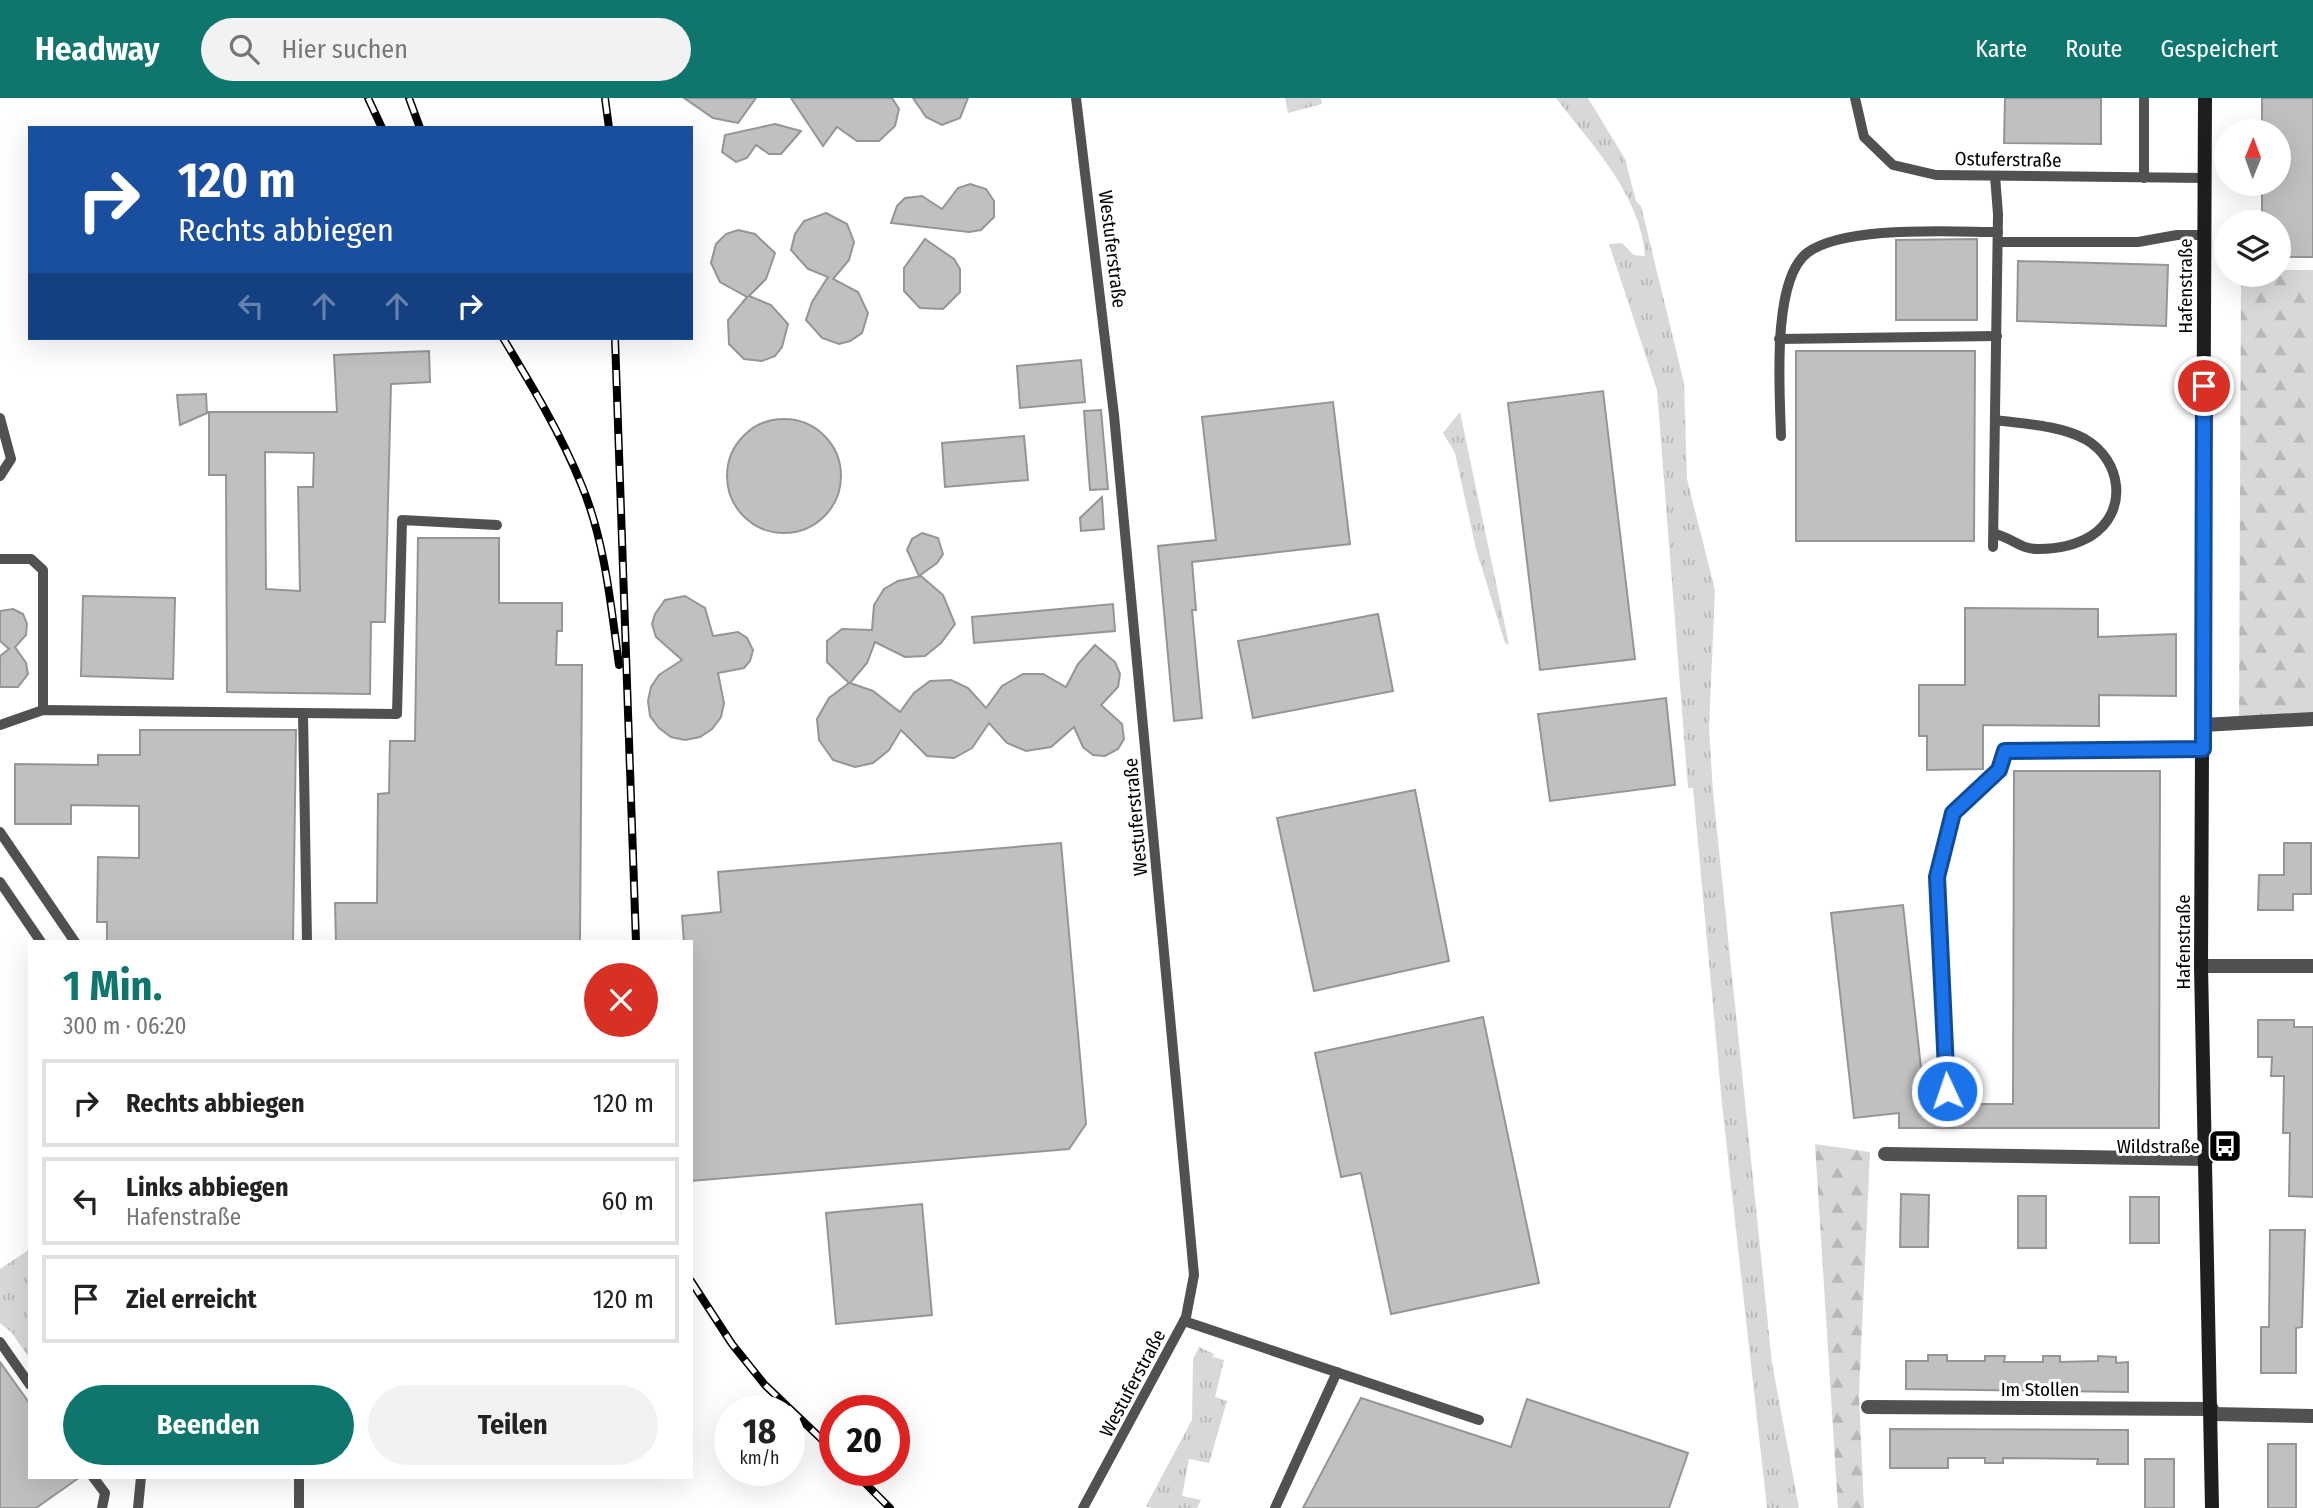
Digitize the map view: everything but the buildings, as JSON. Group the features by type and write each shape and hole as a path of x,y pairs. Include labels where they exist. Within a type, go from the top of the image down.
{"street":[{"name":"Hafenstraße","path":"2205,98 2201,965 2213,1508"},
{"path":"2203,725 2313,719"},
{"path":"2201,965 2313,966"},
{"path":"1885,1154 2207,1159"},
{"name":"Im Stollen","path":"1868,1407 2313,1416"}],"lane":[{"name":"Westuferstraße","path":"1076,98 1114,415 1194,1275 1184,1321 1083,1508"},
{"name":"Ostuferstraße","path":"1855,98 1864,137 1893,166 1936,175 2204,178"},
{"path":"2144,98 2144,178"},
{"path":"1993,547 1998,237 1995,176"},
{"path":"1781,436 1779,339 1793,271 1807,254 1833,242 1895,232 2138,242 2177,235 2204,235"},
{"path":"1779,339 1997,336"},
{"path":"0,418 11,459 0,476"},
{"path":"1994,534 2034,550 2076,543 2091,536 2111,516 2117,482 2108,459 2086,440 2066,430 1995,421"},
{"path":"0,724 43,710 397,715 402,520 497,525"},
{"path":"0,559 31,559 43,570 43,710"},
{"path":"303,713 307,940"},
{"path":"1947,1091 1937,877 1953,813 1999,770 2005,751 2203,749"},
{"path":"0,832 74,940"},
{"path":"0,882 40,940"},
{"path":"1184,1321 1479,1420"},
{"path":"0,1342 28,1382"},
{"path":"1275,1508 1337,1372"},
{"path":"94,1479 105,1493 102,1508"},
{"path":"138,1508 141,1479"},
{"path":"299,1479 299,1508"}],"green space":[{"path":"1285,98 1321,98 1322,104 1288,113"},
{"path":"1556,98 1588,98 1625,159 1636,201 1641,206 1684,383 1687,479 1715,590 1709,728 1713,792 1772,1363 1799,1508 1767,1508 1722,1104 1693,788 1688,788 1657,390 1609,244 1622,243 1634,255 1645,256 1634,212 1624,191 1612,171"},
{"path":"2291,270 2313,270 2313,717 2239,719 2241,287 2291,287"},
{"path":"1460,412 1509,645 1505,643 1476,549 1455,453 1443,433"},
{"path":"1815,1144 1870,1152 1859,1395 1864,1508 1838,1508"},
{"path":"28,1250 28,1356 12,1333 0,1323 0,1269"},
{"path":"1199,1347 1214,1354 1213,1357 1224,1360 1215,1397 1227,1401 1209,1463 1189,1459 1182,1496 1201,1500 1197,1508 1151,1508 1146,1506 1192,1420 1193,1359"}],"railway":[{"path":"368,98 381,126"},
{"path":"409,98 419,126"},
{"path":"605,98 609,126"},
{"path":"504,340 555,429 590,507 606,574 619,665"},
{"path":"615,340 636,940"},
{"path":"693,1284 732,1344 765,1385 819,1437"},
{"path":"868,1486 890,1508"}],"place":[{"name":"Wildstraße","path":"2225,1146"}],"route":[{"path":"1947,1091 1937,877 1953,813 1999,770 2005,751 2203,749 2204,386"}]}
